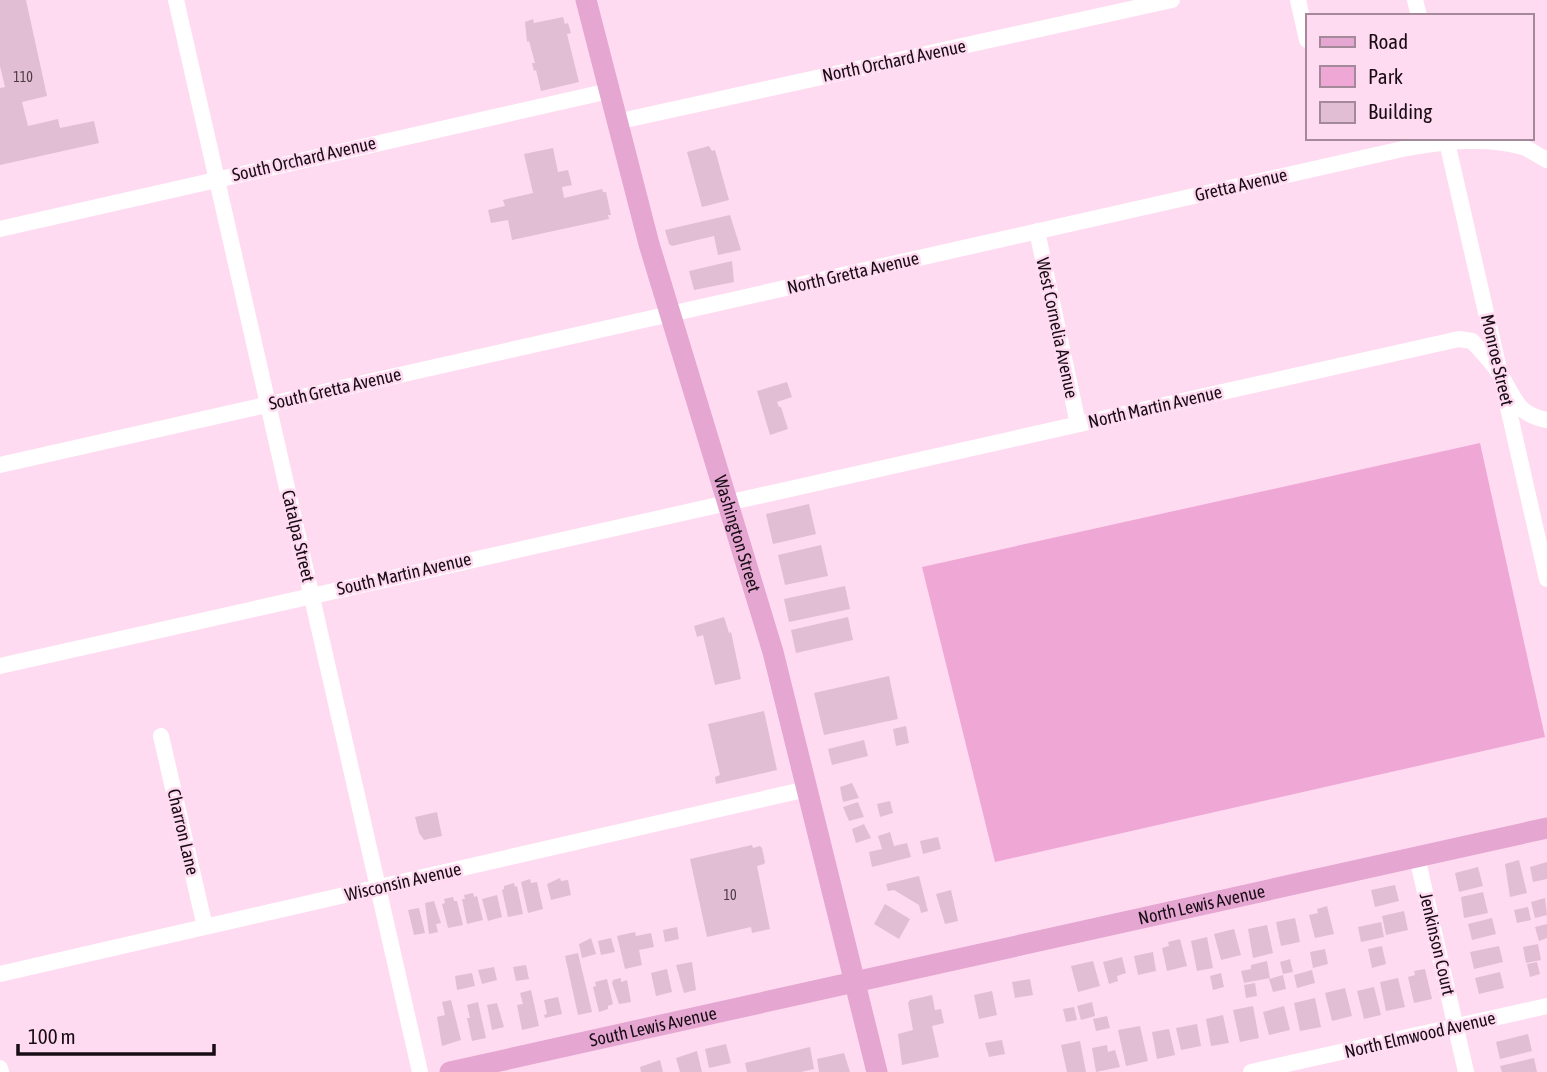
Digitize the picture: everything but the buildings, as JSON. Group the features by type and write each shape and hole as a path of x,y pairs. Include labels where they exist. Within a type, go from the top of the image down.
{"main road":[{"name":"Washington Street","path":"586,0 616,122 670,314 773,652 877,1072"},
{"name":"North Lewis Avenue","path":"856,980 1547,828"},
{"name":"South Lewis Avenue","path":"450,1072 856,980"}],"street":[{"name":"Catalpa Street","path":"176,0 420,1072"},
{"name":"North Orchard Avenue","path":"616,122 1172,0"},
{"path":"1298,0 1306,36"},
{"name":"South Orchard Avenue","path":"0,229 609,91"},
{"name":"Gretta Avenue","path":"1037,232 1446,140 1524,147 1547,160"},
{"name":"Monroe Street","path":"1446,140 1547,579"},
{"name":"North Gretta Avenue","path":"670,314 1037,232"},
{"name":"West Cornelia Avenue","path":"1037,232 1078,424"},
{"name":"South Gretta Avenue","path":"0,465 670,314"},
{"name":"North Martin Avenue","path":"727,502 764,496 1459,340 1472,341 1500,374 1517,406 1534,418 1547,420"},
{"name":"South Martin Avenue","path":"0,666 727,502"},
{"name":"Charron Lane","path":"161,736 205,928"},
{"name":"Wisconsin Avenue","path":"0,974 807,789"},
{"name":"Jenkinson Court","path":"1417,857 1466,1072"},
{"name":"North Elmwood Avenue","path":"1251,1072 1547,1006"}],"green space":[{"path":"1480,443 1545,737 995,862 922,567"}]}
